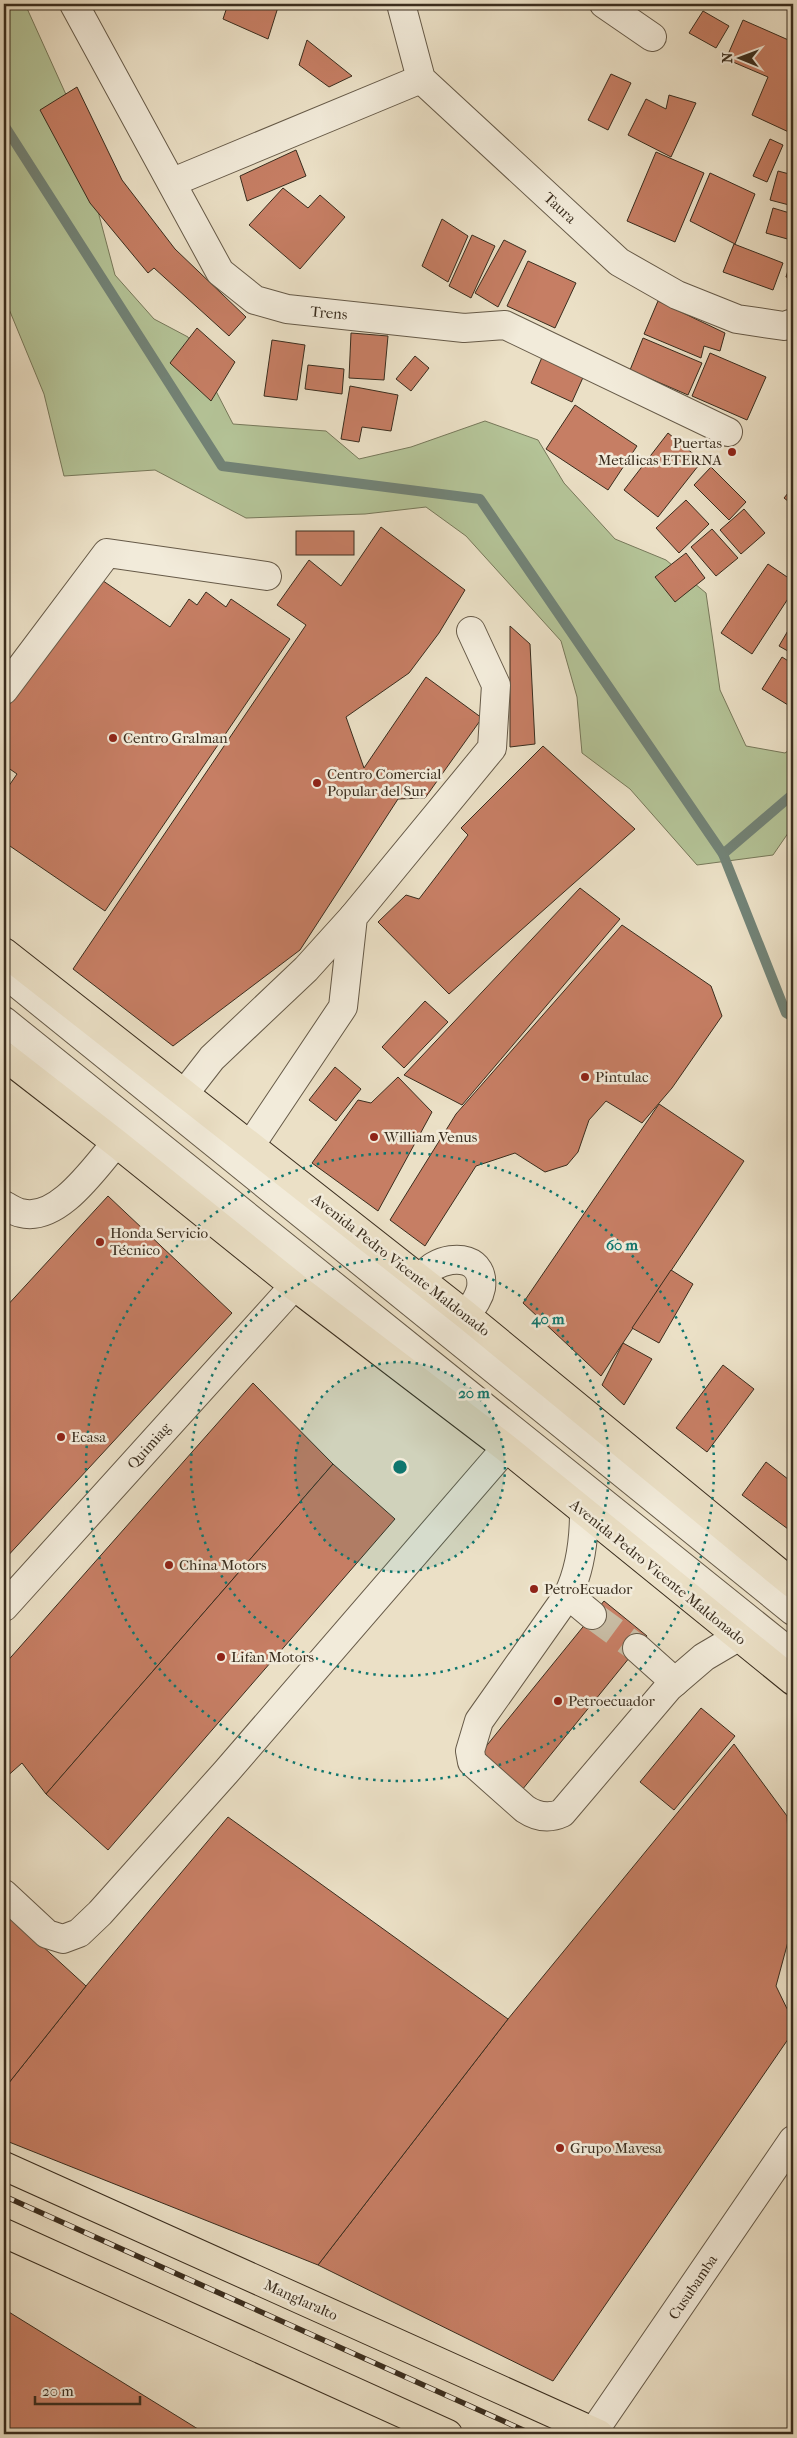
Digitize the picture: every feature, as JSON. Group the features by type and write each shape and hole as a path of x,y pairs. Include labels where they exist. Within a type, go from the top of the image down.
{"main road":[{"name":"Avenida Pedro Vicente Maldonado","path":"4,952 466,1316 793,1584"},
{"name":"Avenida Pedro Vicente Maldonado","path":"4,1056 294,1286 506,1448 793,1681"},
{"name":"Manglaralto","path":"4,2166 595,2434"},
{"path":"4,2233 448,2434"}],"street":[{"name":"Trens","path":"74,4 173,182 220,272 255,300 287,309 464,328 505,325 728,432"},
{"path":"173,182 421,79 401,4"},
{"path":"604,4 652,37"},
{"name":"Taura","path":"421,79 619,262 677,295 736,319 784,326 793,323"},
{"path":"4,690 107,553 267,576"},
{"path":"184,1094 212,1058 306,969 353,917 492,748 496,685 471,631"},
{"path":"250,1146 343,1007 353,917"},
{"path":"4,973 793,1611"},
{"path":"4,1021 793,1656"},
{"path":"4,1205 22,1214 46,1211 61,1204 116,1143"},
{"path":"419,1279 435,1266 455,1259 465,1259 470,1262 476,1267 481,1287 477,1301 466,1316"},
{"name":"Quimiag","path":"4,1606 294,1286"},
{"path":"4,1894 47,1934 63,1939 79,1933 100,1913 226,1772 506,1448"},
{"path":"584,1512 584,1537 573,1585 568,1595 479,1721 470,1752 472,1762 525,1809 534,1815 546,1817 562,1812 675,1682 704,1657 738,1637"},
{"path":"568,1595 592,1615"},
{"path":"638,1648 675,1682"},
{"name":"Cusubamba","path":"595,2434 793,2140"}],"green space":[{"path":"4,4 25,4 68,99 115,275 154,319 188,337 233,424 326,431 359,459 411,447 485,421 538,440 564,483 615,539 666,560 706,593 720,690 746,746 785,753 793,747 793,826 773,855 697,865 630,789 582,753 577,697 561,641 466,536 426,507 365,514 246,518 155,470 64,476 44,394 4,297"}],"building":[{"path":"228,4 279,4 268,39 223,19"},
{"path":"703,11 729,26 716,48 689,33"},
{"path":"743,20 793,42 793,134 752,115 768,77 726,59"},
{"path":"307,40 352,76 329,87 299,65"},
{"path":"611,74 631,83 608,130 588,120"},
{"path":"77,87 122,180 175,249 246,317 229,336 154,268 148,273 90,203 40,110"},
{"path":"669,95 696,103 671,157 628,135 646,99 666,109"},
{"path":"770,139 783,145 767,182 753,176"},
{"path":"296,150 306,176 247,201 240,176"},
{"path":"656,152 704,173 675,242 627,221"},
{"path":"778,171 793,175 793,206 770,200"},
{"path":"710,173 755,194 735,244 690,221"},
{"path":"283,188 308,208 320,195 345,217 300,269 249,225"},
{"path":"773,208 793,214 791,240 766,233"},
{"path":"442,219 468,236 448,282 422,266"},
{"path":"472,235 495,246 471,298 449,286"},
{"path":"504,240 526,251 498,307 475,293"},
{"path":"734,244 783,263 773,290 723,272"},
{"path":"793,254 793,279 786,277"},
{"path":"528,261 576,283 555,328 507,306"},
{"path":"658,301 725,333 720,351 704,346 701,358 644,334"},
{"path":"197,328 235,362 211,401 170,363"},
{"path":"351,333 388,336 384,380 349,378"},
{"path":"643,338 702,363 688,395 630,370"},
{"path":"272,340 305,345 297,400 264,396"},
{"path":"710,353 766,377 747,420 692,396"},
{"path":"543,355 585,373 572,402 531,383"},
{"path":"415,356 429,368 411,391 396,379"},
{"path":"308,365 344,369 342,394 305,389"},
{"path":"350,386 398,395 391,431 362,427 359,442 341,439"},
{"path":"575,405 637,446 608,490 546,449"},
{"path":"668,433 702,461 658,517 624,490"},
{"path":"711,467 746,502 729,520 694,485"},
{"path":"793,487 793,505 784,498"},
{"path":"686,500 709,524 679,553 656,528"},
{"path":"744,509 765,533 741,554 720,530"},
{"name":"Centro Comercial Popular del Sur","path":"381,527 465,590 439,633 409,673 346,717 364,768 426,677 482,718 425,798 398,799 300,950 173,1046 73,969 306,625 277,605 309,560 341,586"},
{"path":"712,529 738,558 716,576 691,547"},
{"path":"296,531 354,531 354,555 296,555"},
{"path":"686,553 705,578 675,602 655,577"},
{"path":"768,564 793,581 793,591 752,654 721,633"},
{"name":"Centro Gralman","path":"96,576 170,627 189,599 197,605 206,592 226,607 231,599 290,639 105,911 4,842 4,793 17,774 4,765 4,712"},
{"path":"793,622 793,654 779,646"},
{"path":"510,626 530,644 535,744 510,747"},
{"path":"782,657 793,664 793,695 788,705 762,689"},
{"path":"543,746 635,829 449,994 378,922 406,895 419,899 468,835 461,828"},
{"path":"580,888 620,919 462,1105 404,1075"},
{"name":"Pintulac","path":"622,925 711,986 722,1016 672,1088 642,1123 606,1101 589,1120 578,1152 567,1165 545,1172 515,1153 476,1166 425,1246 390,1220 456,1114"},
{"path":"425,1001 448,1022 404,1068 382,1047"},
{"path":"335,1067 361,1089 336,1121 309,1100"},
{"name":"William Venus","path":"398,1077 432,1112 378,1211 312,1163 358,1100 371,1103"},
{"path":"659,1104 744,1161 601,1376 523,1303"},
{"name":"Ecasa","path":"108,1196 232,1313 4,1560 4,1309"},
{"path":"671,1270 693,1284 659,1343 632,1328"},
{"path":"623,1343 652,1359 624,1405 602,1385"},
{"path":"723,1365 754,1389 707,1452 676,1428"},
{"name":"China Motors","path":"253,1383 333,1464 46,1794 22,1763 4,1779 4,1665"},
{"path":"766,1462 793,1483 793,1522 788,1529 742,1495"},
{"name":"Lifan Motors","path":"333,1464 395,1519 108,1850 46,1794"},
{"name":"Petroecuador","path":"604,1601 647,1636 522,1790 479,1755"},
{"path":"701,1708 735,1736 674,1810 640,1782"},
{"name":"Grupo Mavesa","path":"734,1744 787,1816 791,1882 789,1938 776,1986 793,2021 793,2032 553,2381 318,2265 508,2019"},
{"path":"228,1817 508,2019 318,2265 4,2140 4,2089 86,1986"},
{"path":"4,1911 86,1986 4,2089"},
{"path":"4,2309 206,2434 4,2434"}],"waterway":[{"path":"4,125 222,466 480,499 723,854 786,1013 793,1017"},
{"path":"723,854 793,794"}],"tunnel":[{"path":"592,1615 637,1648"}],"railway":[{"path":"4,2196 532,2434"}],"place":[{"name":"Puertas Metálicas ETERNA","path":"732,452"},
{"name":"Centro Gralman","path":"113,738"},
{"name":"Centro Comercial Popular del Sur","path":"317,783"},
{"name":"Pintulac","path":"585,1077"},
{"name":"William Venus","path":"374,1137"},
{"name":"Honda Servicio Técnico","path":"100,1242"},
{"name":"Ecasa","path":"61,1437"},
{"name":"China Motors","path":"169,1565"},
{"name":"PetroEcuador","path":"534,1589"},
{"name":"Lifan Motors","path":"221,1657"},
{"name":"Petroecuador","path":"558,1701"},
{"name":"Grupo Mavesa","path":"560,2148"}]}
